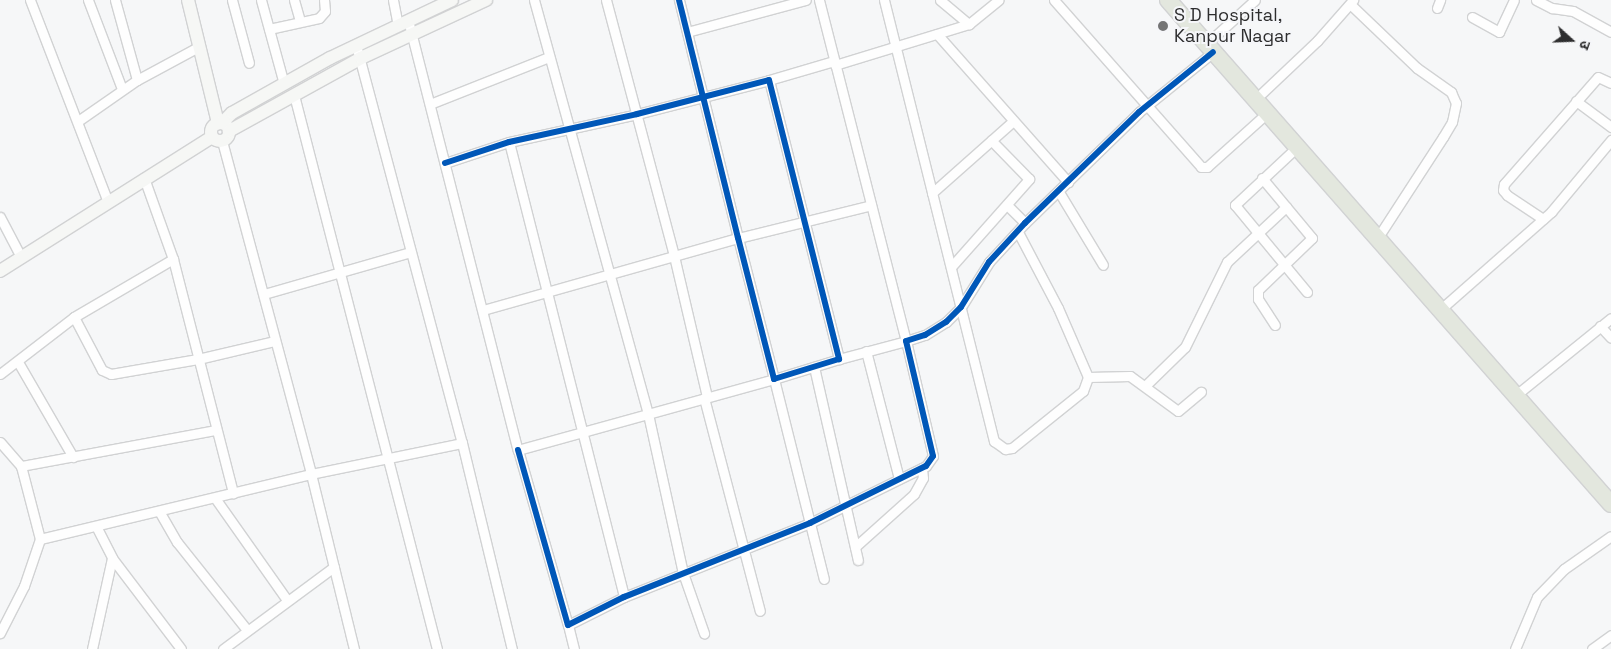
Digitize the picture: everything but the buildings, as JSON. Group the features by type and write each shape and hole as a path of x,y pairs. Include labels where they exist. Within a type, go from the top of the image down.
{"highway":[{"path":"1168,0 1262,93 1445,306"},
{"path":"1181,0 1267,113 1611,489"},
{"path":"1521,391 1611,504"}],"street":[{"path":"30,0 107,200"},
{"path":"88,0 122,89"},
{"path":"116,0 137,80"},
{"path":"188,0 198,47 311,474 354,649"},
{"path":"232,0 249,63"},
{"path":"262,0 284,84"},
{"path":"294,0 300,21"},
{"path":"270,29 323,15 324,0"},
{"path":"392,0 403,23 412,34 518,450 574,649"},
{"path":"221,131 232,113 356,45 452,0"},
{"path":"0,270 107,200 221,131 294,95 361,58 486,0"},
{"path":"534,0 648,414 683,574 704,633"},
{"path":"606,0 674,256 705,397 760,611"},
{"path":"679,0 824,579"},
{"path":"687,32 806,0"},
{"path":"568,625 624,597 810,523 922,468 932,456 906,340 819,0"},
{"path":"884,0 994,441 1000,447 1012,448 1083,391 1088,377 1058,308 1018,232"},
{"path":"940,0 969,24"},
{"path":"445,163 509,142 637,114 897,48 969,24 999,0"},
{"path":"1054,0 1204,168 1267,113"},
{"path":"518,450 925,335 960,307 990,262 1025,223 1214,44 1255,0"},
{"path":"1472,17 1499,32 1514,0"},
{"path":"1536,0 1573,11 1611,32"},
{"path":"1262,93 1317,41 1351,2 1417,68 1451,92 1456,103 1452,122 1382,231"},
{"path":"937,34 1068,182"},
{"path":"356,45 462,443 512,649"},
{"path":"78,121 122,89 198,47"},
{"path":"430,104 549,57"},
{"path":"1542,219 1507,195 1503,187 1576,100 1598,77 1603,76 1611,83"},
{"path":"769,80 839,359"},
{"path":"294,95 437,649"},
{"path":"1576,100 1611,127"},
{"path":"932,193 1013,121"},
{"path":"951,267 1029,179 991,140"},
{"path":"1445,306 1542,219 1611,140"},
{"path":"509,142 624,597"},
{"path":"1297,147 1262,178 1235,206 1307,292"},
{"path":"144,178 173,259 233,493"},
{"path":"1262,178 1312,238 1258,290 1258,299 1275,325"},
{"path":"1059,192 1104,265"},
{"path":"483,310 738,238 871,205"},
{"path":"1007,205 1025,223"},
{"path":"1146,385 1180,355 1191,338 1222,268 1286,208"},
{"path":"0,217 22,257"},
{"path":"264,294 410,252"},
{"path":"0,374 74,317 173,259"},
{"path":"74,317 107,374 116,375 198,359 274,340"},
{"path":"1521,391 1611,318"},
{"path":"1600,326 1611,338"},
{"path":"866,352 899,479"},
{"path":"18,362 73,456"},
{"path":"814,367 858,560"},
{"path":"1088,377 1125,374 1146,385 1178,411 1201,392"},
{"path":"21,466 216,430"},
{"path":"0,442 21,466 40,539 24,586 0,633"},
{"path":"40,539 311,474 462,443"},
{"path":"855,547 914,494 923,478 922,468"},
{"path":"215,498 287,600"},
{"path":"159,511 177,542 247,630"},
{"path":"96,526 112,558 180,649"},
{"path":"1516,649 1537,597 1564,569 1611,536"},
{"path":"92,649 112,558"},
{"path":"223,649 334,567"},
{"path":"1592,649 1611,634"}],"cycle path":[{"path":"445,163 509,142 637,114 769,80 839,359 774,379 738,238 703,97 679,0"},
{"path":"518,450 568,625 624,597 810,523 926,466 933,456 906,341 925,335 946,322 961,307 989,262 1025,223 1139,112 1213,52"}],"place":[{"name":"S D Hospital, Kanpur Nagar","path":"1163,26"}]}
